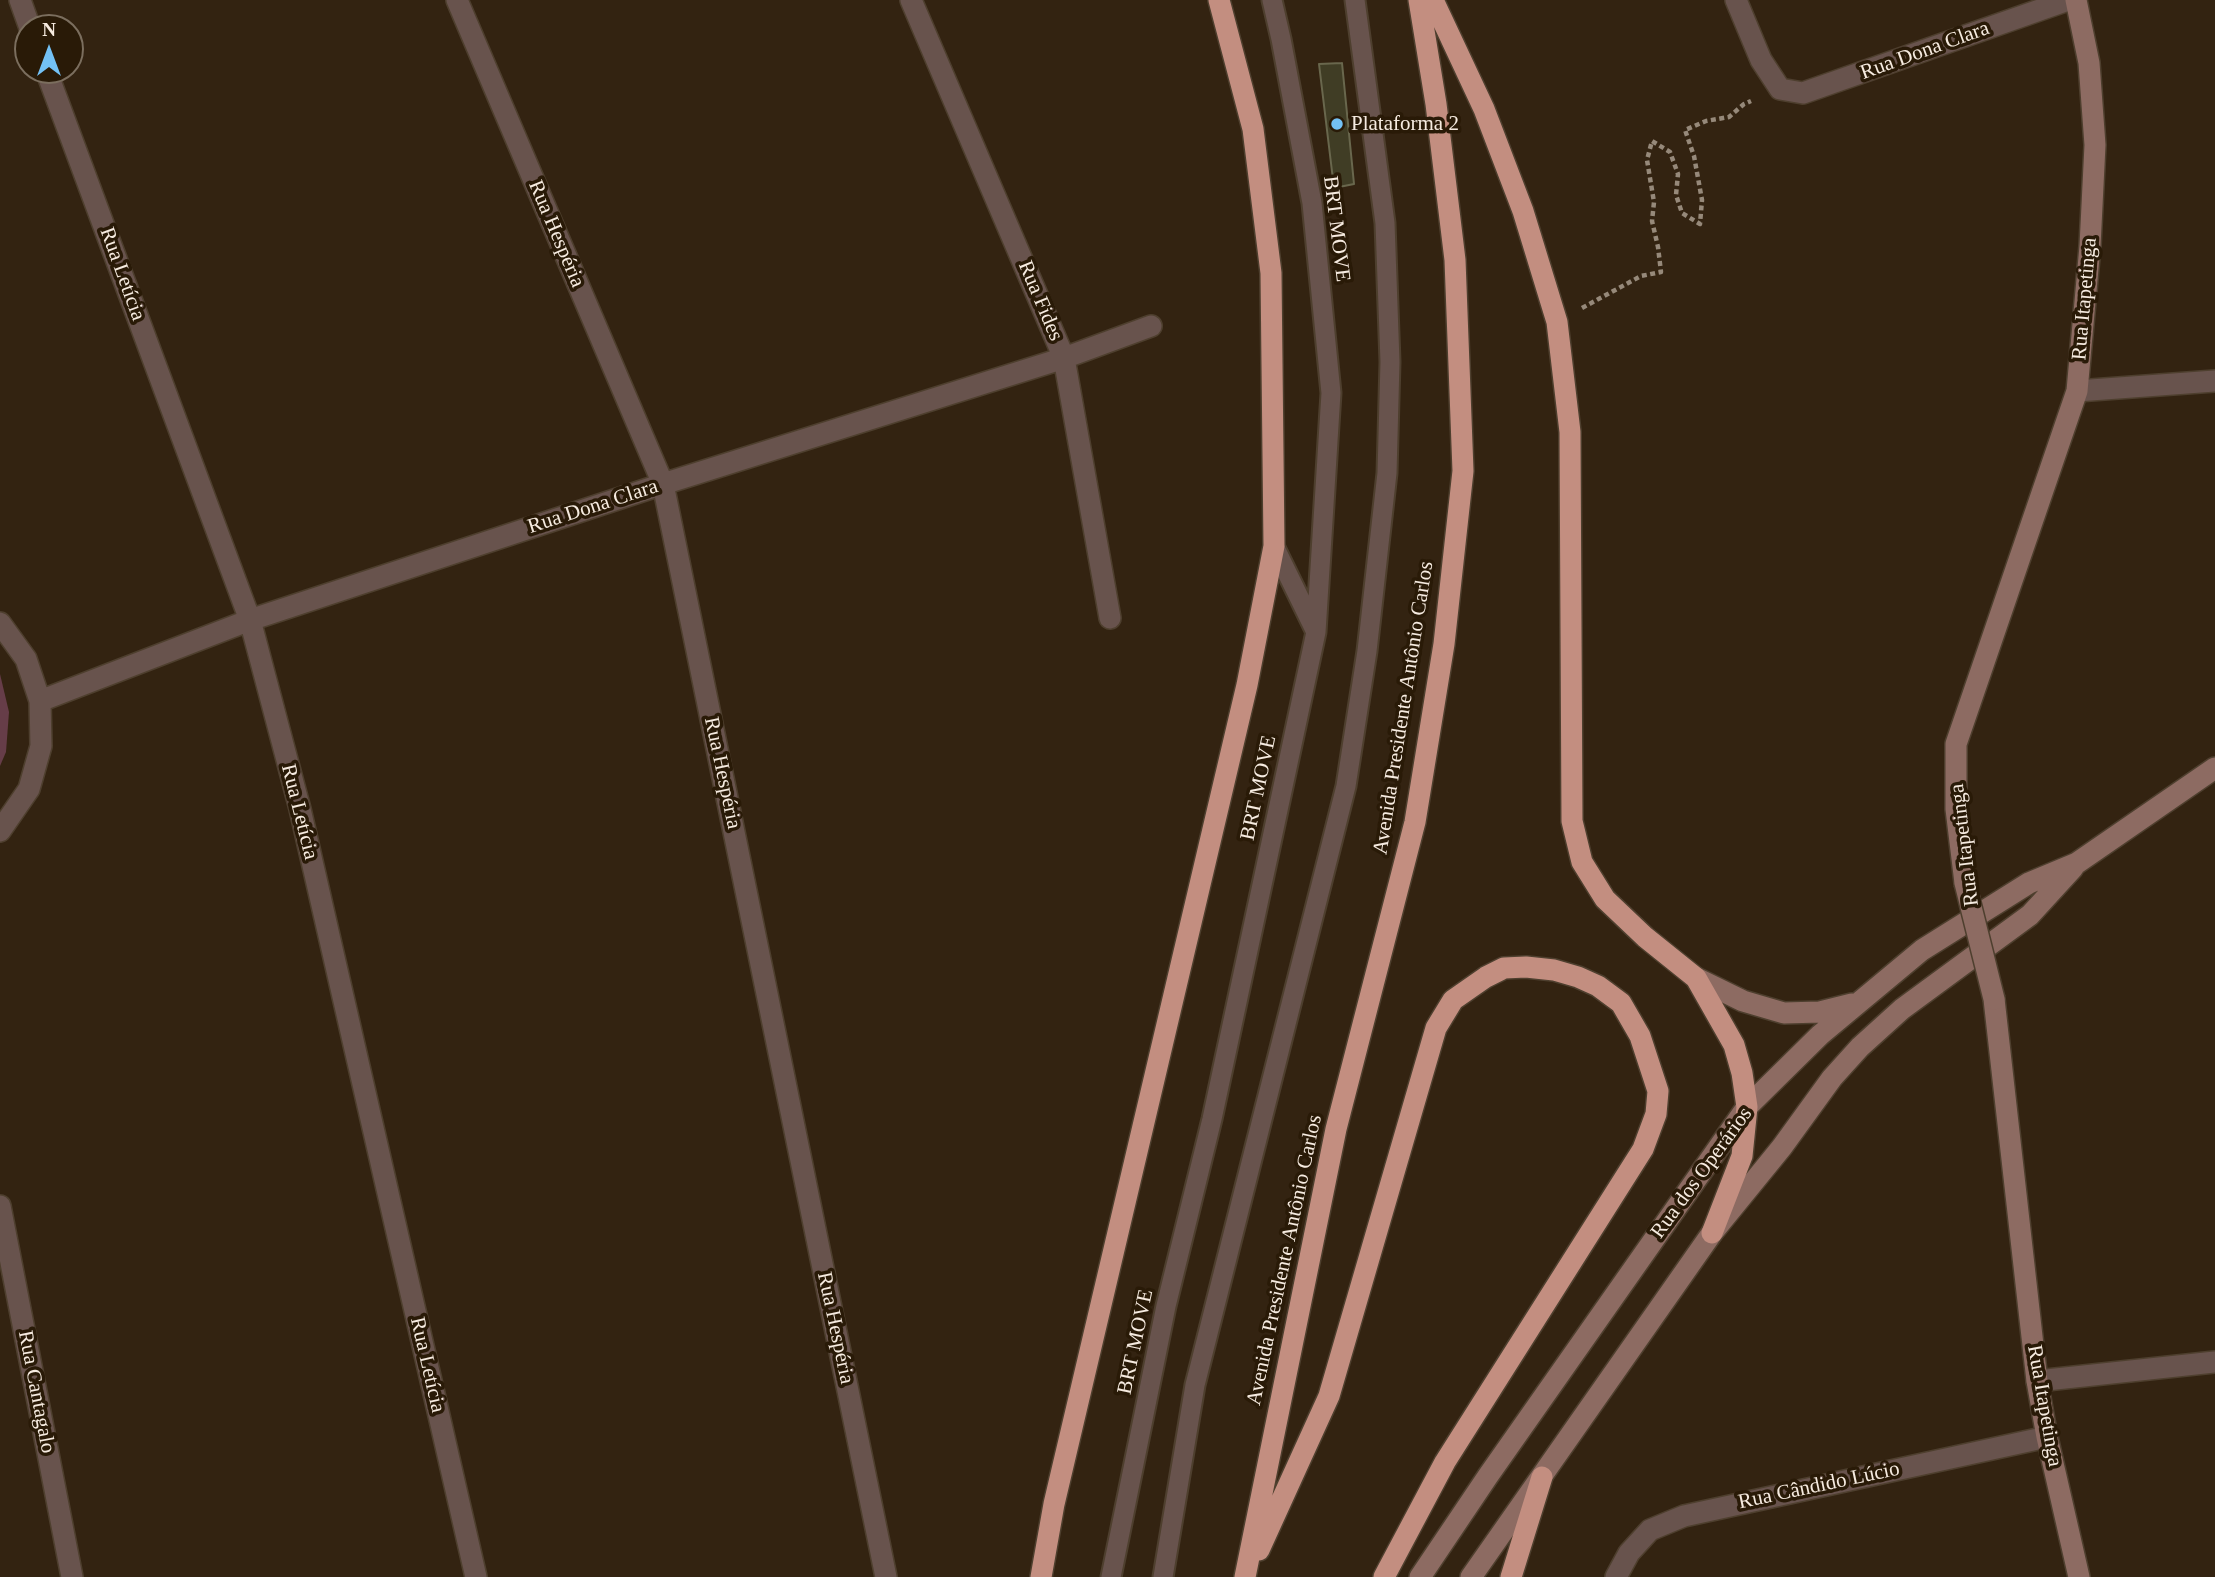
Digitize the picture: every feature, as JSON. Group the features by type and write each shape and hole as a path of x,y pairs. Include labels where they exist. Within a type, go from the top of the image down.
{"highway":[{"path":"1041,1577 1054,1504 1247,685 1274,546 1271,273 1252,129 1219,0"},
{"name":"Avenida Presidente Antônio Carlos","path":"1246,1577 1336,1129 1415,822 1447,617 1463,471 1455,260 1436,104 1419,0"},
{"path":"1433,0 1484,109 1514,186 1557,322 1570,432 1572,821 1582,862 1605,899 1645,937 1696,978 1734,1045 1742,1073 1747,1107 1742,1156 1712,1233"},
{"path":"1246,1577 1329,1396 1436,1028 1453,1000 1504,968 1553,970 1578,977 1598,986 1621,1003 1640,1036 1653,1070 1658,1091 1657,1114 1643,1149 1445,1462 1384,1577"},
{"path":"1511,1577 1542,1477"}],"street":[{"name":"Rua Hespéria","path":"457,0 663,484 886,1577"},
{"name":"Rua Fides","path":"911,0 1064,358 1110,618"},
{"path":"1736,0 1761,60 1780,89"},
{"name":"Rua Dona Clara","path":"1780,89 1803,93 1830,85 2068,0"},
{"name":"Rua Itapetinga","path":"2076,0 2089,63 2095,145 2091,246 2077,391 1956,744 1956,809 1965,883 1994,999 2037,1381 2079,1577"},
{"name":"Rua Letícia","path":"51,84 250,620 300,809 476,1577"},
{"name":"Rua Dona Clara","path":"40,701 250,620 663,484 1064,358 1151,326"},
{"path":"2077,391 2215,381"},
{"path":"0,623 26,659 40,701 41,746 29,789 0,831"},
{"name":"Rua dos Operários","path":"1420,1577 1747,1107 1820,1035 1922,950 2029,883 2077,863 2215,768"},
{"name":"Rua dos Operários","path":"1471,1577 1712,1233 1782,1147 1832,1078 1860,1047 1902,1009 2030,915 2077,863"},
{"path":"1696,978 1743,1001 1784,1013 1820,1012 1857,1002"},
{"name":"Rua Cantagalo","path":"0,1206 72,1577"},
{"path":"2037,1381 2215,1362"},
{"name":"Rua Cândido Lúcio","path":"1616,1577 1629,1553 1650,1530 1684,1516 2047,1437"}],"lane":[{"name":"BRT MOVE","path":"1111,1577 1166,1306 1212,1119 1316,632 1331,393 1312,203 1282,39 1272,0"},
{"path":"1163,1577 1195,1385 1346,786 1367,651 1387,473 1390,362 1385,223 1355,0"},
{"path":"1274,546 1316,632"}],"path":[{"path":"1557,322 1641,276 1661,272 1652,221 1654,202 1647,160 1652,141 1670,152 1678,174 1676,195 1682,213 1700,224 1702,200 1694,156 1685,130 1706,121 1729,117 1744,104 1780,89"}],"shaded area":[{"path":"0,674 9,712 6,752 0,766"}],"building":[{"name":"Plataforma 2","path":"1342,63 1354,184 1334,188 1319,64"}],"place":[{"name":"Plataforma 2","path":"1337,124"}]}
